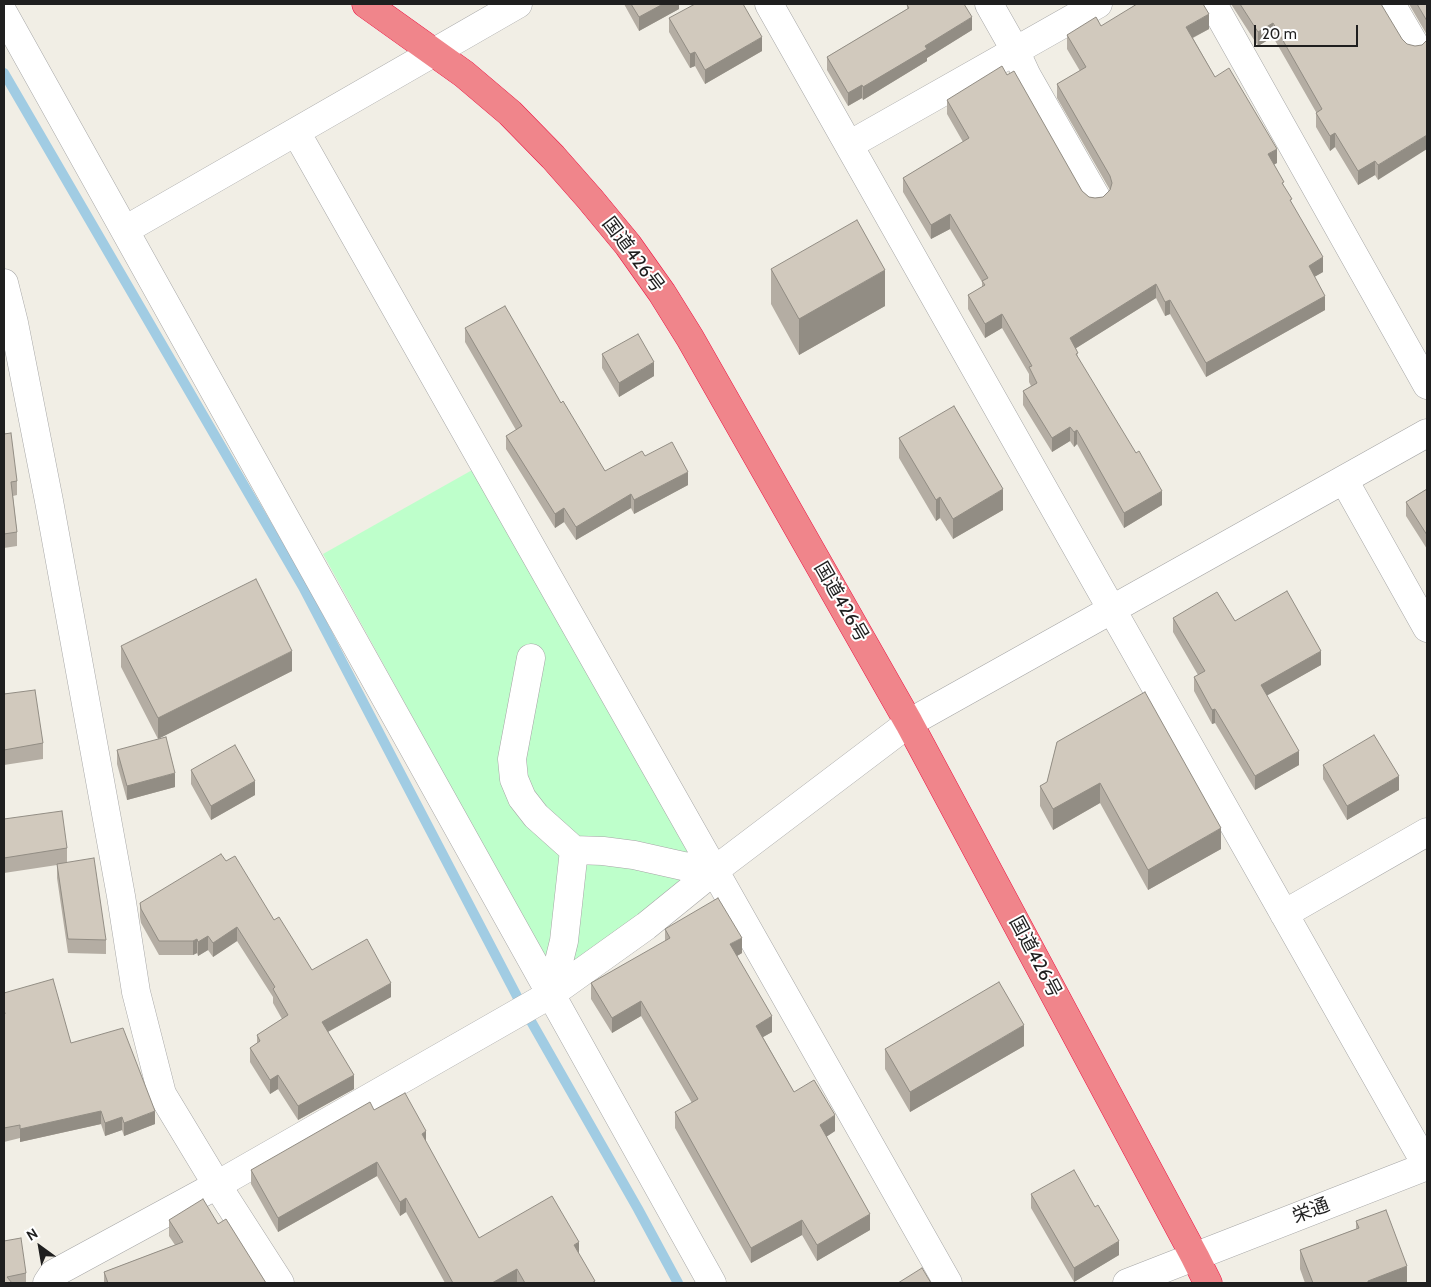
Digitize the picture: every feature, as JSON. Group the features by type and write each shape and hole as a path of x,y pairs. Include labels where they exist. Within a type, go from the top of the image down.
{"highway":[{"name":"国道426号","path":"366,4 464,74 510,113 553,157 628,245 662,294 690,338 910,723 1208,1283"}],"street":[{"path":"125,230 518,4"},
{"path":"769,4 1427,1166"},
{"path":"989,4 1015,50 1027,76 1096,197"},
{"path":"849,145 1098,4"},
{"path":"1213,4 1427,385"},
{"path":"1391,4 1415,45"},
{"path":"4,14 548,996 712,1283"},
{"path":"296,132 948,1283"},
{"path":"4,283 14,323 49,501 121,896 136,992 162,1094 217,1186 280,1283"},
{"path":"47,1283 53,1274 217,1186 503,1020 548,996 646,926 715,870 910,723 1427,433"},
{"path":"1344,480 1427,628"},
{"path":"531,658 512,759 514,779 522,798 536,816 574,850 634,855 683,866 715,870"},
{"path":"1284,914 1427,832"},
{"path":"548,996 564,940 574,850"},
{"name":"栄通","path":"1127,1283 1427,1166"}],"green space":[{"path":"474,469 689,854 687,877 570,969 548,964 323,554"}],"building":[{"path":"631,4 663,4 639,17"},
{"path":"695,4 743,4 762,37 705,70 695,52 690,54 669,18"},
{"path":"964,4 972,17 925,46 927,49 863,87 862,85 848,93 827,57 909,8 907,5"},
{"path":"1137,4 1203,4 1209,14 1186,27 1215,77 1229,68 1277,149 1268,154 1284,182 1282,183 1292,199 1290,200 1323,257 1309,266 1325,296 1206,363 1170,300 1165,302 1156,284 1070,338 1078,353 1076,354 1136,453 1139,451 1162,491 1124,513 1077,430 1074,432 1070,427 1052,438 1023,391 1037,383 1029,367 1032,366 1002,314 985,324 968,295 985,285 982,281 988,278 950,214 931,225 903,178 969,138 947,100 1002,66 1007,75 1014,71 1082,191 1089,197 1103,197 1110,190 1112,183 1110,176 1057,84 1086,67 1067,35 1096,17 1101,26"},
{"path":"1240,4 1381,4 1407,44 1422,45 1427,40 1427,135 1378,165 1375,161 1358,171 1335,133 1330,136 1316,113 1322,109 1273,23 1258,32"},
{"path":"1417,4 1427,4 1427,21"},
{"path":"857,220 885,270 799,319 771,269"},
{"path":"505,306 561,403 563,401 605,471 642,451 645,456 672,442 688,472 634,500 631,494 576,527 564,508 555,514 506,436 522,426 465,328"},
{"path":"638,334 654,362 619,383 602,354"},
{"path":"954,406 1003,489 953,519 940,497 936,500 899,438"},
{"path":"11,433 17,481 11,482 17,532 4,534 4,434"},
{"path":"1427,489 1427,535 1406,502"},
{"path":"256,579 292,651 158,718 121,646"},
{"path":"1287,591 1321,651 1261,685 1299,751 1255,776 1215,709 1212,710 1194,677 1205,671 1173,618 1217,592 1235,621"},
{"path":"35,690 43,743 4,750 4,694"},
{"path":"1145,692 1221,828 1148,870 1100,783 1053,809 1040,786 1047,782 1057,742"},
{"path":"1374,735 1399,776 1347,806 1323,765"},
{"path":"166,737 175,773 127,786 117,750"},
{"path":"235,745 255,781 211,806 191,770"},
{"path":"62,811 67,848 4,858 4,819"},
{"path":"221,854 226,861 235,856 274,920 279,917 312,970 367,939 391,983 322,1022 354,1075 298,1106 278,1075 270,1080 250,1048 260,1041 257,1035 288,1015 273,989 275,987 237,927 213,943 208,936 198,942 197,939 193,941 159,941 141,909 140,903"},
{"path":"94,858 106,940 68,939 57,864"},
{"path":"718,898 742,938 730,944 772,1016 756,1026 794,1092 814,1080 835,1115 820,1125 870,1214 817,1245 802,1220 751,1248 675,1112 698,1099 641,1001 612,1018 591,983 670,938 665,929"},
{"path":"53,979 71,1043 123,1028 155,1111 124,1123 122,1117 105,1123 101,1111 20,1129 20,1125 4,1128 4,993"},
{"path":"999,982 1024,1025 910,1092 885,1049"},
{"path":"405,1093 426,1131 422,1134 479,1238 552,1196 579,1242 574,1245 595,1281 592,1283 525,1283 517,1269 492,1283 453,1283 406,1198 400,1202 377,1162 278,1218 251,1170 370,1102 374,1110"},
{"path":"1074,1170 1095,1207 1098,1205 1119,1241 1074,1268 1031,1194"},
{"path":"203,1199 218,1224 226,1219 266,1283 108,1283 104,1272 183,1242 169,1220"},
{"path":"1386,1210 1407,1266 1368,1281 1368,1283 1313,1283 1300,1250 1359,1228 1356,1221"},
{"path":"21,1238 26,1273 7,1277 12,1283 4,1283 4,1241"},
{"path":"922,1268 931,1283 898,1283"}],"waterway":[{"path":"4,73 303,587 520,1002 678,1283"}]}
